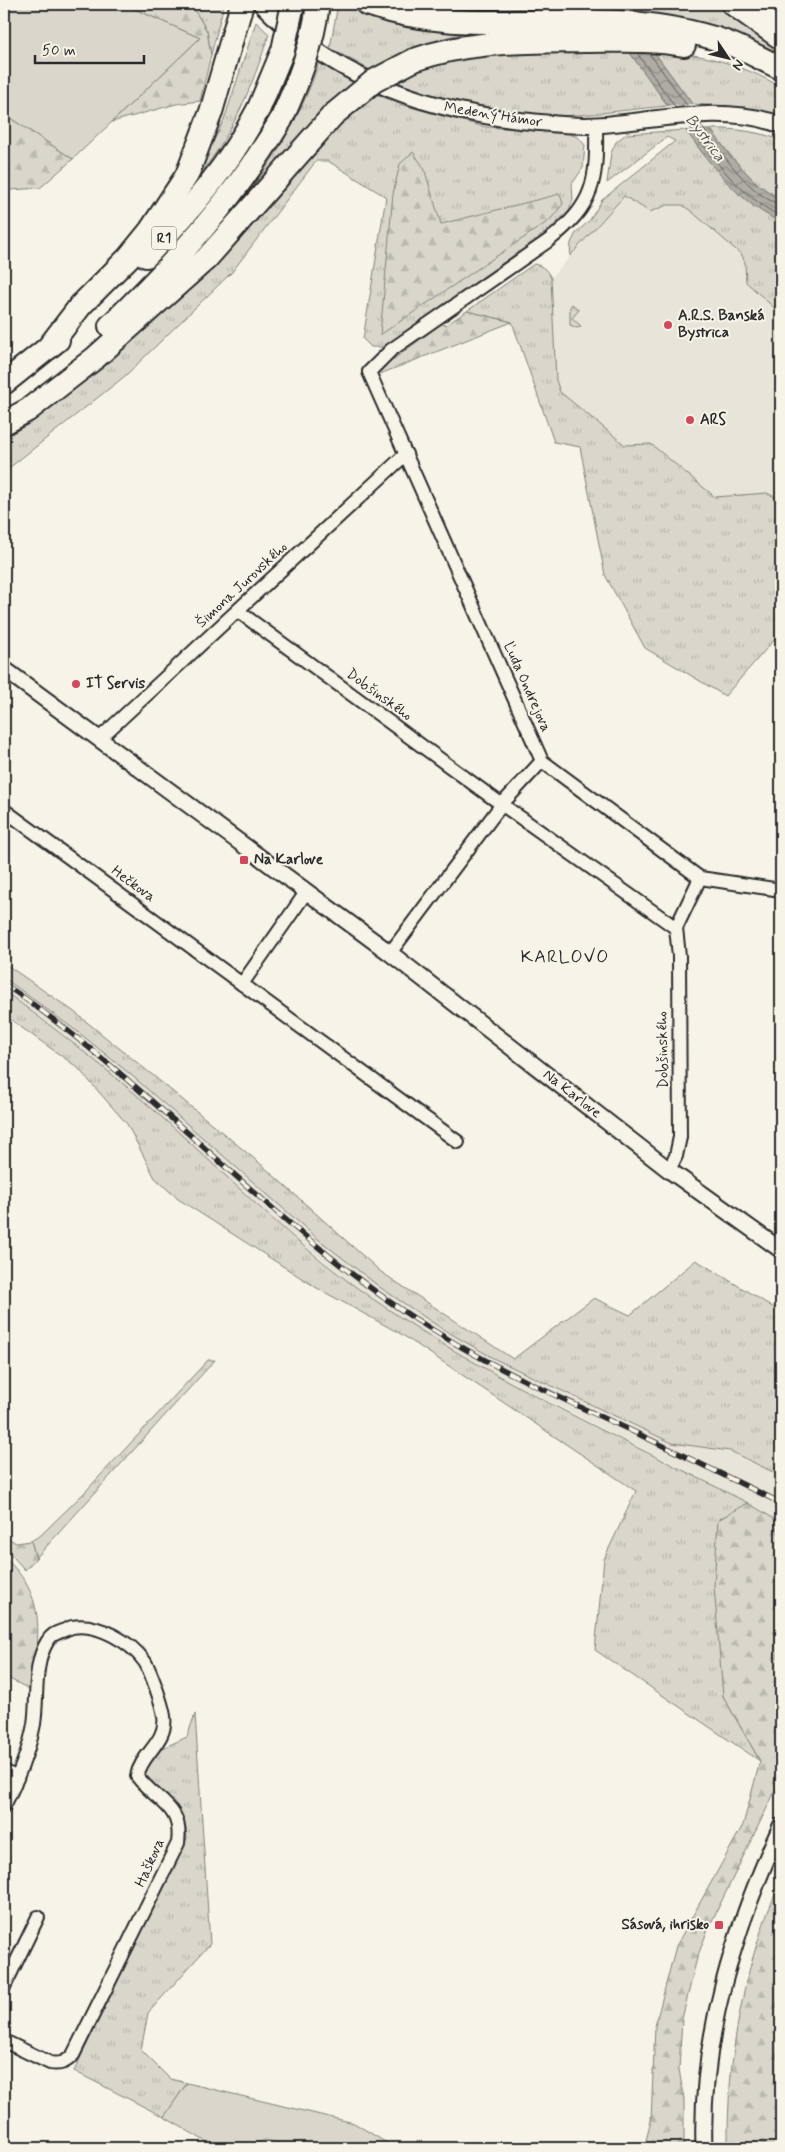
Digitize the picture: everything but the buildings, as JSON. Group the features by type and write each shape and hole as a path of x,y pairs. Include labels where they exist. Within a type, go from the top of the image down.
{"highway":[{"path":"48,348 81,305 128,258 174,198 191,166 211,112 242,4"},
{"name":"R1","path":"4,383 48,348 113,291 189,210 230,158 259,108 283,50 293,4"},
{"name":"R1","path":"4,414 100,335 164,272 242,180 281,120 305,62 318,4"},
{"path":"367,4 414,16 462,22 589,21 656,33 771,64"},
{"path":"733,4 781,38"},
{"path":"767,4 781,16"},
{"path":"4,423 28,410 95,358 207,258 333,115 374,81 414,60 454,48 480,44 604,41 656,33"}],"street":[{"name":"Medený Hámor","path":"261,4 321,54 385,88 457,112 559,124 596,125 711,114 771,121 781,125"},
{"name":"Ľuda Ondrejova","path":"596,125 597,160 593,186 571,221 548,241 391,350 370,372 542,761 700,878 781,890"},
{"name":"Šimona Jurovského","path":"99,739 406,454"},
{"name":"Dobšinského","path":"238,611 502,804 676,928 679,956 680,1137 676,1156 669,1170"},
{"name":"Na Karlove","path":"4,668 390,953 669,1170 781,1250"},
{"path":"390,953 502,804 542,761"},
{"name":"Hečkova","path":"4,810 458,1142"},
{"path":"676,928 700,878"},
{"path":"242,984 307,892"},
{"name":"Haškova","path":"4,1806 28,1752 34,1724 42,1653 53,1633 73,1627 111,1633 136,1652 146,1664 164,1716 164,1728 157,1743 138,1766 136,1776 143,1785 171,1808 177,1817 180,1828 178,1843 73,2055 67,2061 50,2064 4,2041"},
{"path":"4,1771 17,1778"},
{"path":"704,2148 705,2101 710,2055 728,1962 744,1913 781,1826"},
{"path":"4,1987 38,1917"}],"shaded area":[{"path":"677,160 781,229 781,513 711,511 556,391 512,322 624,196"},
{"path":"4,978 78,1032 130,1074 318,1239 381,1288 441,1328 495,1359 672,1443 730,1451 781,1474 781,1523 748,1503 491,1372 416,1328 348,1281 276,1222 148,1105 65,1036 4,991"}],"green space":[{"path":"4,4 123,4 200,38 73,159 4,114"},
{"path":"123,4 191,4 207,31 211,55 200,101 176,104 112,122 200,38"},
{"path":"191,4 224,4 211,55 207,31"},
{"path":"338,4 376,18 410,24 498,33 451,36 416,49 372,71 330,48"},
{"path":"423,4 594,4 599,10 479,10"},
{"path":"619,4 712,4 759,35 781,46 781,54 725,30 665,15 625,12"},
{"path":"256,22 269,34 248,93 219,149 193,182 224,120"},
{"path":"629,51 668,106 580,115 530,115 470,105 393,81 419,68 481,52"},
{"path":"654,52 704,57 736,66 766,79 781,87 781,115 738,107 692,104"},
{"path":"319,62 354,83 338,97 236,210 284,140 312,83"},
{"path":"374,93 399,104 485,127 564,132 578,137 585,145 583,168 572,184 573,200 569,211 547,232 383,347 371,347 363,339 386,197 328,161 316,161 232,272 125,376 4,472 4,439 26,424 187,289 239,241 328,135"},
{"path":"4,114 73,159 40,188 10,190 4,186"},
{"path":"710,129 746,131 781,140 781,200 750,177"},
{"path":"686,130 717,169 741,194 767,215 781,222 781,314 746,282 745,263 742,255 682,205 667,205 650,212 624,196 570,256 571,243 576,233 590,220 602,200 675,141 667,137 607,183 611,153 616,142 626,134"},
{"path":"413,152 424,168 441,224 560,194 563,204 550,220 380,335 393,194 400,164"},
{"path":"534,264 544,269 551,278 556,380 560,392 625,445 651,444 715,497 767,493 781,500 781,632 725,696 645,648 605,575 580,447 554,442 512,322 467,311"},
{"path":"572,304 579,310 572,318 581,326 577,328 570,325 570,307"},
{"path":"467,311 512,322 380,374 383,367 441,324 446,325"},
{"path":"4,963 73,1011 150,1073 263,1166 381,1272 513,1359 594,1298 630,1315 696,1260 781,1312 781,1476 730,1451 672,1443 495,1359 441,1328 381,1288 318,1239 130,1074 78,1032 4,978"},
{"path":"4,991 130,1089 322,1262 396,1315 444,1345 544,1400 748,1503 718,1520 723,1696 760,1761 595,1650 604,1559 636,1491 401,1334 317,1288 178,1199 155,1178 127,1124 77,1067 4,1015"},
{"path":"208,1360 215,1360 36,1558 31,1541 41,1535 85,1492"},
{"path":"748,1503 781,1523 781,1779 708,1929 697,1958 682,2019 679,2069 684,2099 684,2148 644,2148 651,2121 655,2026 676,1946 743,1825 760,1761 723,1696 714,1586 718,1520"},
{"path":"8,1538 16,1543 31,1541 36,1558 25,1570 4,1547 4,1539"},
{"path":"4,1557 19,1573 29,1588 34,1603 38,1636 33,1691 4,1676"},
{"path":"195,1714 210,1944 148,2013 141,2050 170,2079 187,2083 164,2117 74,2071 187,1838 183,1818 179,1810 145,1779 146,1770 153,1756 164,1748 187,1737"},
{"path":"781,1881 781,2148 728,2148 728,2114 734,2046 740,2012 747,1978 757,1945"},
{"path":"187,2083 354,2123 395,2148 302,2148 265,2140 245,2148 217,2148 164,2117"}],"water":[{"name":"Bystrica","path":"594,4 619,4 729,154 756,183 781,200 781,222 746,200 717,172"}],"pier":[{"path":"695,104 713,129 683,130 666,106"}],"railway":[{"path":"4,984 104,1060 292,1225 340,1265 390,1302 445,1337 502,1369 781,1503"}],"place":[{"name":"A.R.S. Banská Bystrica","path":"668,325"},
{"name":"ARS","path":"690,420"},
{"name":"IT Servis","path":"76,684"},
{"name":"Na Karlove","path":"244,860"},
{"name":"Sásová, ihrisko","path":"719,1925"}],"district":[{"name":"KARLOVO","path":"565,957"}]}
